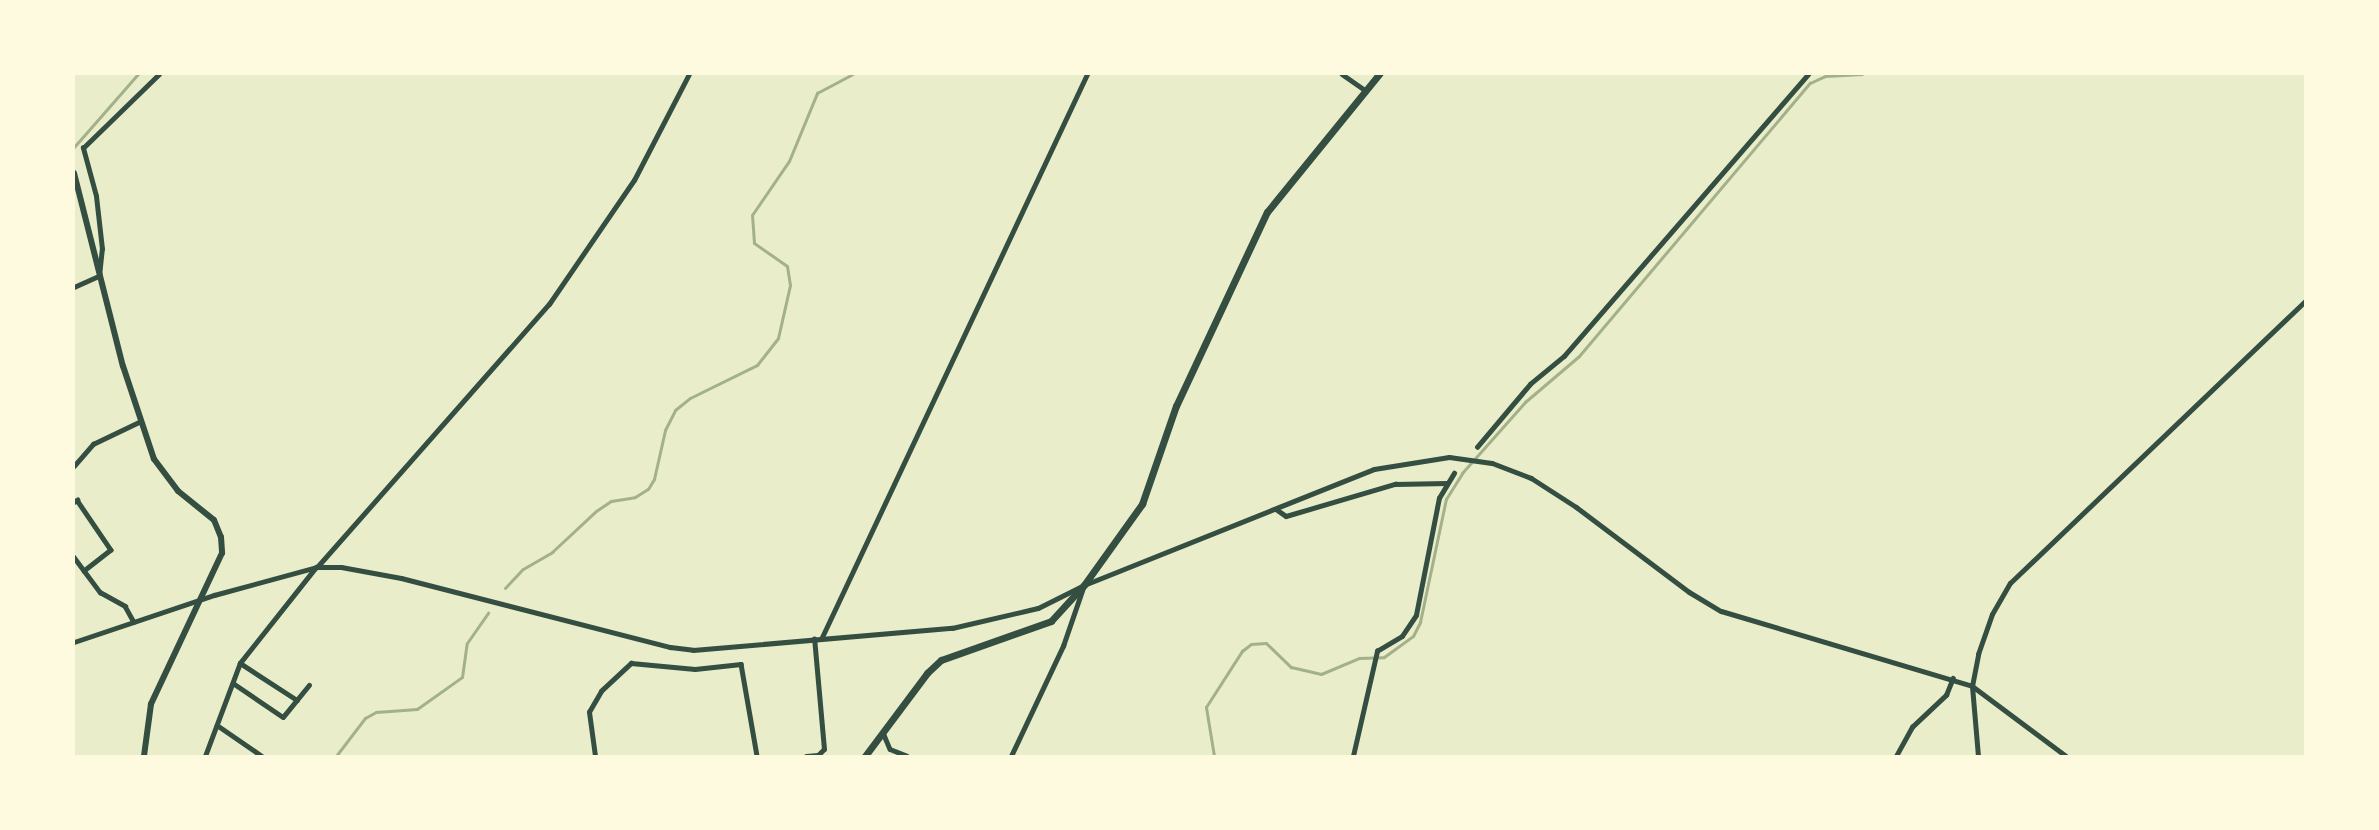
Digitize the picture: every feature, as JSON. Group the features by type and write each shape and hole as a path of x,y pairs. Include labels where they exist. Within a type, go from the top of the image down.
{"main road":[{"path":"865,756 884,735 927,673 941,660 1050,621 1084,585 1142,504 1176,406 1267,212 1379,74"},
{"path":"74,173 84,202 99,276 140,422 166,477 214,520 221,537 222,553 151,704 144,756"}],"street":[{"path":"74,287 99,276 102,238 96,196 82,148 159,74"},
{"path":"205,756 240,663 317,567 549,304 634,180 688,74"},
{"path":"822,637 1086,74"},
{"path":"1342,74 1365,90"},
{"path":"1477,447 1530,384 1564,356 1809,74"},
{"path":"1978,756 1972,686 1988,623 2021,570 2306,300"},
{"path":"74,466 93,444 140,422"},
{"path":"74,642 200,600 317,567 341,567 401,578 670,647 693,650 822,637 952,628 1011,617 1084,585 1389,465 1434,458 1479,460 1518,472 1548,488 1676,583 1721,611 1749,622 1953,678 1972,686 2066,756"},
{"path":"1353,756 1377,651 1402,636 1416,615 1440,498 1454,473"},
{"path":"1276,508 1286,516 1395,484 1447,483"},
{"path":"74,502 77,500 111,550 84,571"},
{"path":"74,556 100,592 125,606 134,622"},
{"path":"1011,756 1063,646 1084,585"},
{"path":"806,756 818,755 824,748 814,638"},
{"path":"240,663 297,700"},
{"path":"595,756 589,712 601,691 630,663 695,669 741,664 756,756"},
{"path":"1896,756 1912,727 1946,695 1953,678"},
{"path":"233,683 283,717 309,685"},
{"path":"217,725 262,756"},
{"path":"884,735 890,749 907,756"}],"waterway":[{"path":"74,147 138,74"},
{"path":"505,588 523,569 552,552 596,511 611,501 635,497 648,489 654,479 665,430 675,410 690,398 757,365 778,338 790,285 787,266 754,243 752,215 789,161 817,93 852,74"},
{"path":"1214,756 1206,707 1242,651 1251,644 1266,643 1291,667 1321,674 1359,658 1384,657 1413,636 1420,622 1446,499 1462,473 1525,402 1579,356 1810,83 1825,76 1862,74"},
{"path":"336,756 365,718 376,712 417,709 462,677 467,643 488,613"}]}
